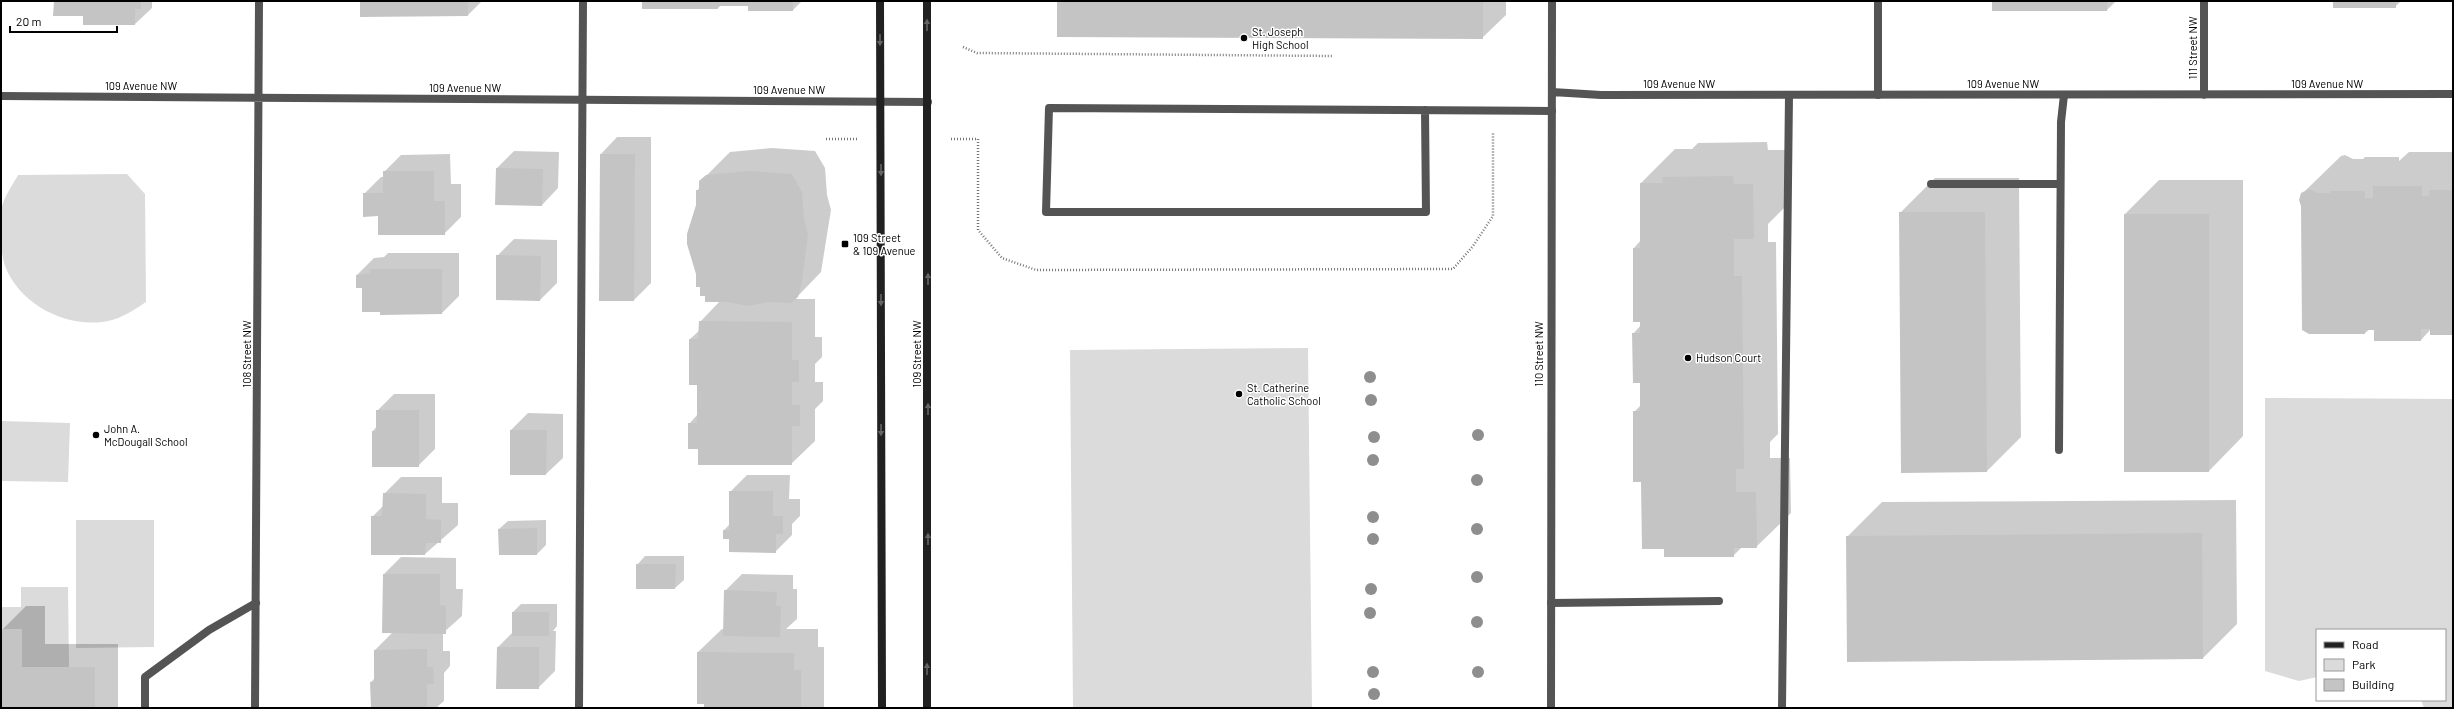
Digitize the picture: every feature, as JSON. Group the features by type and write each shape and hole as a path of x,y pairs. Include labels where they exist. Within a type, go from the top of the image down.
{"main road":[{"path":"880,1 882,708"},
{"name":"109 Street NW","path":"927,708 928,1"}],"street":[{"name":"108 Street NW","path":"255,708 260,1"},
{"path":"579,708 583,1"},
{"name":"110 Street NW","path":"1552,1 1552,708"},
{"path":"1878,1 1878,95"},
{"name":"111 Street NW","path":"2204,1 2204,95"},
{"name":"109 Avenue NW","path":"1552,92 1601,95 2453,94"},
{"path":"1782,708 1789,95"},
{"path":"2059,450 2060,184 2061,122 2064,95"},
{"name":"109 Avenue NW","path":"1,96 928,102"},
{"path":"1425,110 1426,212 1046,212 1049,108 1425,110 1552,111"},
{"path":"1931,184 2060,184"},
{"path":"1551,603 1719,601"},
{"path":"145,708 145,677 209,630 256,603"}],"path":[{"path":"963,47 977,53 1332,56"}],"green space":[{"path":"127,174 145,194 146,302 118,318 92,323 61,317 33,303 12,280 3,260 1,246 0,225 2,206 18,175"},
{"path":"1308,348 1312,708 1073,708 1070,350"},
{"path":"2265,398 2453,399 2453,708 2424,708 2421,701 2446,701 2446,629 2316,629 2316,677 2299,681 2265,671"},
{"path":"1,421 70,423 68,482 1,481"},
{"path":"76,520 154,520 154,647 76,648"},
{"path":"21,587 68,587 69,667 22,667 22,629 2,629 2,607 21,607"}],"building":[{"path":"54,1 141,1 141,9 135,9 135,25 83,25 83,16 53,16"},
{"path":"360,1 468,1 468,16 360,17"},
{"path":"642,1 793,1 793,11 748,11 748,6 718,6 718,9 642,9"},
{"path":"1057,1 1483,1 1483,39 1057,37"},
{"path":"1992,1 2107,1 2107,11 1992,11"},
{"path":"2333,1 2396,1 2396,8 2333,8"},
{"path":"600,154 635,154 634,301 599,301"},
{"path":"496,168 543,169 542,206 495,205"},
{"path":"383,171 434,171 434,201 445,201 445,235 378,235 378,216 363,217 363,193 383,193"},
{"path":"748,171 792,174 802,192 804,219 808,234 802,282 798,297 791,303 770,302 747,306 729,302 705,302 705,296 700,296 700,287 696,287 696,274 687,244 687,234 696,205 696,190 699,190 699,181 706,175"},
{"name":"Hudson Court","path":"1733,176 1734,184 1753,184 1754,239 1734,239 1734,276 1742,276 1744,469 1736,469 1736,492 1756,492 1757,548 1734,548 1734,557 1664,557 1664,549 1642,549 1641,482 1633,482 1633,411 1640,411 1640,383 1633,383 1632,333 1640,333 1640,322 1633,322 1633,248 1640,248 1640,183 1663,183 1662,177"},
{"path":"2373,186 2422,186 2422,196 2429,196 2429,190 2453,190 2453,335 2430,335 2430,329 2421,329 2421,341 2374,341 2374,330 2365,330 2365,334 2309,334 2302,330 2301,206 2299,200 2301,193 2309,189 2318,193 2330,193 2330,191 2365,191 2365,198 2373,198"},
{"path":"1899,212 1985,212 1987,472 1901,473"},
{"path":"2124,214 2209,214 2209,472 2124,472"},
{"path":"496,255 541,256 540,301 496,300"},
{"path":"370,269 442,269 442,314 380,315 380,312 362,312 362,288 356,288 356,275 370,273"},
{"path":"699,321 792,322 792,360 799,360 799,382 792,382 792,405 800,405 800,426 792,426 792,465 698,465 698,449 688,449 688,423 697,423 697,385 689,385 689,339 698,339"},
{"path":"376,410 419,410 419,467 372,467 372,431 376,431"},
{"path":"510,430 547,430 546,475 510,475"},
{"path":"729,491 773,491 773,516 783,516 783,534 776,534 776,553 729,552 729,539 723,539 723,530 729,530"},
{"path":"383,493 426,494 426,519 441,520 441,543 426,543 425,555 371,555 371,516 382,516"},
{"path":"537,528 537,555 499,555 498,529"},
{"path":"2202,533 2203,659 1847,662 1846,536"},
{"path":"636,564 676,564 675,589 636,589"},
{"path":"383,574 440,574 440,605 446,606 446,634 382,633"},
{"path":"724,590 777,592 776,606 781,606 780,637 723,636"},
{"path":"512,612 549,612 549,636 512,636"},
{"path":"2,629 22,629 22,667 95,667 95,708 1,708"},
{"path":"497,647 539,647 539,689 496,689"},
{"path":"427,649 427,667 433,667 434,684 427,684 427,708 371,708 370,682 374,682 374,650"},
{"path":"697,652 794,653 794,670 801,670 801,708 704,708 704,704 697,704"}],"place":[{"name":"St. Joseph High School","path":"1244,38"},
{"name":"109 Street & 109 Avenue","path":"845,244"},
{"name":"Hudson Court","path":"1688,358"},
{"name":"St. Catherine Catholic School","path":"1239,394"},
{"name":"John A. McDougall School","path":"96,435"}]}
